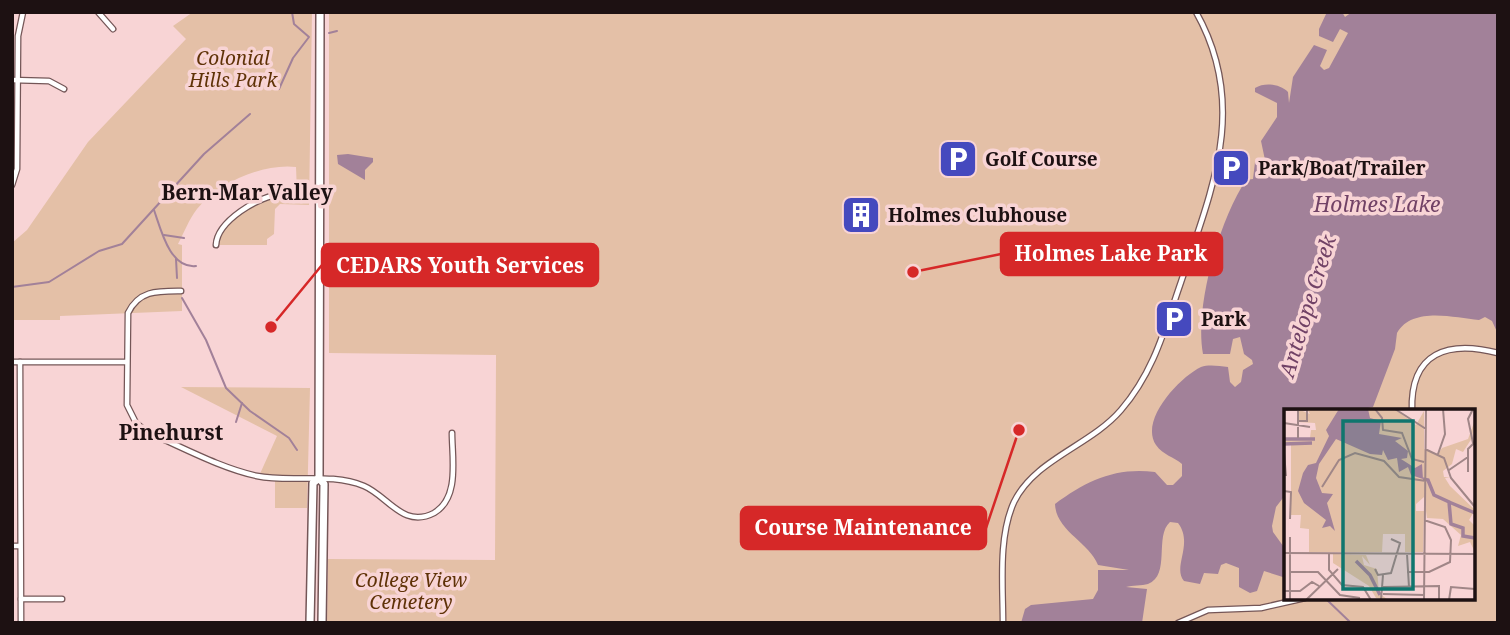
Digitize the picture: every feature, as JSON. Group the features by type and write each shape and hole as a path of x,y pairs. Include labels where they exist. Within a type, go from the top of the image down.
{"main road":[{"path":"320,12 319,478 324,484 322,623"},
{"path":"310,623 313,483 319,478"}],"street":[{"path":"12,185 17,169 15,80 18,36 23,12"},
{"path":"98,12 113,29"},
{"path":"1003,623 1006,532 1015,501 1041,470 1106,426 1144,378 1164,333 1212,188 1223,143 1222,95 1216,56 1196,12"},
{"path":"15,80 49,81 64,89"},
{"path":"216,245 219,230 229,220 271,197 320,193"},
{"path":"181,291 149,293 134,302 126,322 128,410 136,423 147,432 257,476 319,478 364,486 400,513 414,517 427,516 439,509 451,491 452,433"},
{"path":"1412,409 1416,378 1437,354 1458,346 1498,353"},
{"path":"12,362 126,362"},
{"path":"20,362 21,623"},
{"path":"12,546 20,546"},
{"path":"21,599 62,599"},
{"path":"1178,623 1208,610 1261,608 1297,600"}],"green space":[{"name":"Colonial Hills Park","path":"193,12 312,12 309,205 280,204 275,209 274,234 267,239 267,245 216,245 219,233 235,215 273,198 297,193 296,167 270,168 242,177 206,200 194,213 178,244 182,245 182,311 60,316 60,320 12,320 12,243 27,230 88,142 186,39 173,26"},
{"name":"College View Cemetery","path":"329,12 1498,12 1498,623 327,623 328,559 495,560 496,355 329,353"},
{"path":"181,387 310,388 307,508 275,508 275,478 259,476 277,436"}],"water":[{"name":"Holmes Lake","path":"1327,12 1342,12 1345,17 1352,12 1498,12 1498,334 1492,321 1485,317 1479,320 1446,316 1413,319 1397,333 1395,349 1373,407 1284,409 1284,497 1276,507 1272,526 1284,547 1284,577 1264,571 1257,591 1250,593 1239,587 1239,568 1226,563 1221,565 1218,574 1204,573 1200,584 1184,581 1180,569 1184,539 1178,523 1170,522 1165,528 1161,564 1155,579 1148,584 1126,587 1147,589 1142,623 1021,623 1025,609 1031,605 1093,599 1098,590 1098,570 1129,570 1098,565 1088,550 1061,522 1055,504 1090,482 1114,474 1155,472 1167,485 1173,485 1182,476 1182,464 1165,454 1156,445 1152,435 1157,412 1164,400 1183,380 1201,367 1228,367 1230,382 1235,387 1241,382 1243,370 1253,364 1244,354 1240,337 1233,339 1230,354 1203,354 1202,312 1206,288 1227,217 1246,180 1253,179 1255,162 1265,160 1261,141 1277,117 1277,103 1255,92 1255,88 1268,85 1281,87 1288,92 1289,103 1293,77 1314,45 1327,50 1320,66 1324,70 1329,68 1348,33 1340,29 1333,42 1319,36 1319,29"},
{"path":"337,155 373,158 373,162 365,170 365,180 338,164"}],"waterway":[{"path":"279,89 293,58 309,37 294,24 292,12"},
{"path":"329,33 337,31"},
{"path":"12,287 49,282 99,251 122,244 204,154 250,114"},
{"path":"154,210 173,255 187,265 196,266"},
{"path":"164,235 184,238"},
{"path":"176,259 177,278"},
{"path":"182,298 206,340 226,388 250,411 289,438 297,450"},
{"path":"236,422 242,403"},
{"path":"1327,600 1351,623"}],"place":[{"name":"Golf Course","path":"958,159"},
{"name":"Park/Boat/Trailer","path":"1231,168"},
{"name":"Holmes Clubhouse","path":"861,215"},
{"name":"Holmes Lake Park","path":"913,272"},
{"name":"Park","path":"1174,319"},
{"name":"CEDARS Youth Services","path":"271,327"},
{"name":"Course Maintenance","path":"1019,430"}],"district":[{"name":"Bern-Mar Valley","path":"247,192"},
{"name":"Pinehurst","path":"171,432"}],"water label":[{"name":"Antelope Creek","path":"1307,306"}]}
